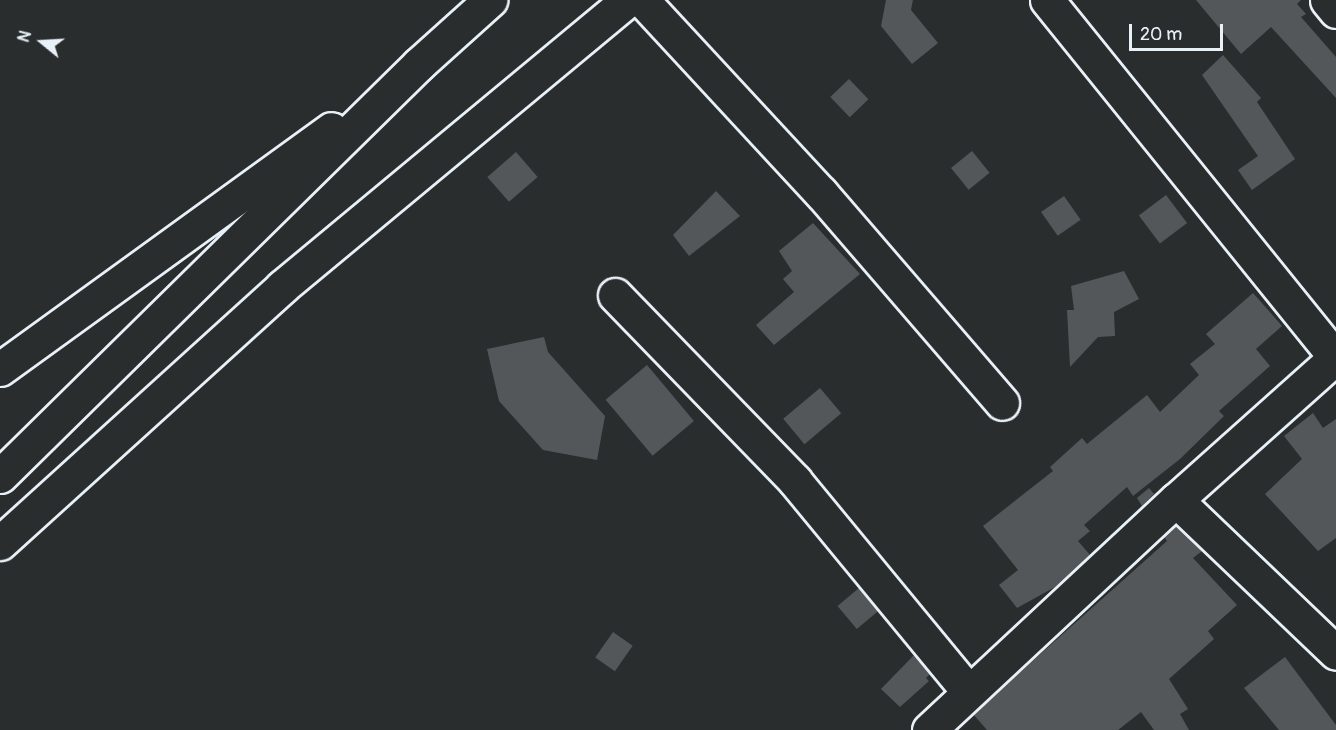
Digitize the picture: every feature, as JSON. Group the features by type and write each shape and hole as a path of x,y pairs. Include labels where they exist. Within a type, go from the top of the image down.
{"street":[{"path":"0,476 419,64 490,0"},
{"path":"0,543 282,287 628,0"},
{"path":"642,0 821,194 1002,403"},
{"path":"929,730 1176,500 1336,358 1047,0"},
{"path":"1327,0 1336,11"},
{"path":"0,369 419,64"},
{"path":"615,295 795,481 969,692"},
{"path":"1176,500 1333,642"}],"building":[{"path":"886,0 913,0 911,10 938,43 912,64 881,26"},
{"path":"1196,0 1301,0 1297,4 1306,14 1301,17 1336,57 1336,98 1271,27 1241,54"},
{"path":"1223,55 1261,98 1257,102 1295,159 1252,190 1238,170 1258,156 1202,75"},
{"path":"849,79 868,99 850,117 830,97"},
{"path":"972,151 990,173 969,190 951,168"},
{"path":"516,152 538,177 509,202 487,177"},
{"path":"716,191 740,216 689,256 673,235"},
{"path":"1166,195 1187,223 1160,243 1139,215"},
{"path":"1064,196 1081,220 1058,236 1041,212"},
{"path":"813,223 860,274 774,345 756,325 794,292 783,279 792,271 779,251"},
{"path":"1124,271 1139,299 1114,312 1115,336 1098,337 1070,367 1067,310 1074,310 1071,286"},
{"path":"1253,293 1282,326 1256,349 1270,366 1219,411 1224,416 1180,459 1133,496 1127,487 1084,525 1090,531 1078,541 1090,555 1055,587 1017,608 999,585 1018,570 983,526 1053,471 1050,467 1082,438 1087,444 1147,395 1160,412 1199,375 1190,364 1215,344 1206,334"},
{"path":"544,337 548,352 605,416 597,460 543,450 499,401 487,349"},
{"path":"647,365 694,421 653,456 606,400"},
{"path":"820,388 841,413 804,444 783,419"},
{"path":"1313,413 1323,428 1336,419 1336,538 1318,551 1265,494 1302,459 1284,436"},
{"path":"1149,488 1154,494 1142,506 1137,498"},
{"path":"1176,526 1202,551 1193,558 1237,605 1208,631 1214,639 1169,679 1188,709 1180,714 1189,730 1154,730 1141,712 1118,730 987,730 973,714 1167,541 1164,537"},
{"path":"859,588 878,611 857,629 838,606"},
{"path":"613,632 633,646 615,671 595,657"},
{"path":"914,655 930,674 926,678 929,681 900,707 881,689"},
{"path":"1285,657 1336,725 1336,730 1279,730 1244,688"}]}
